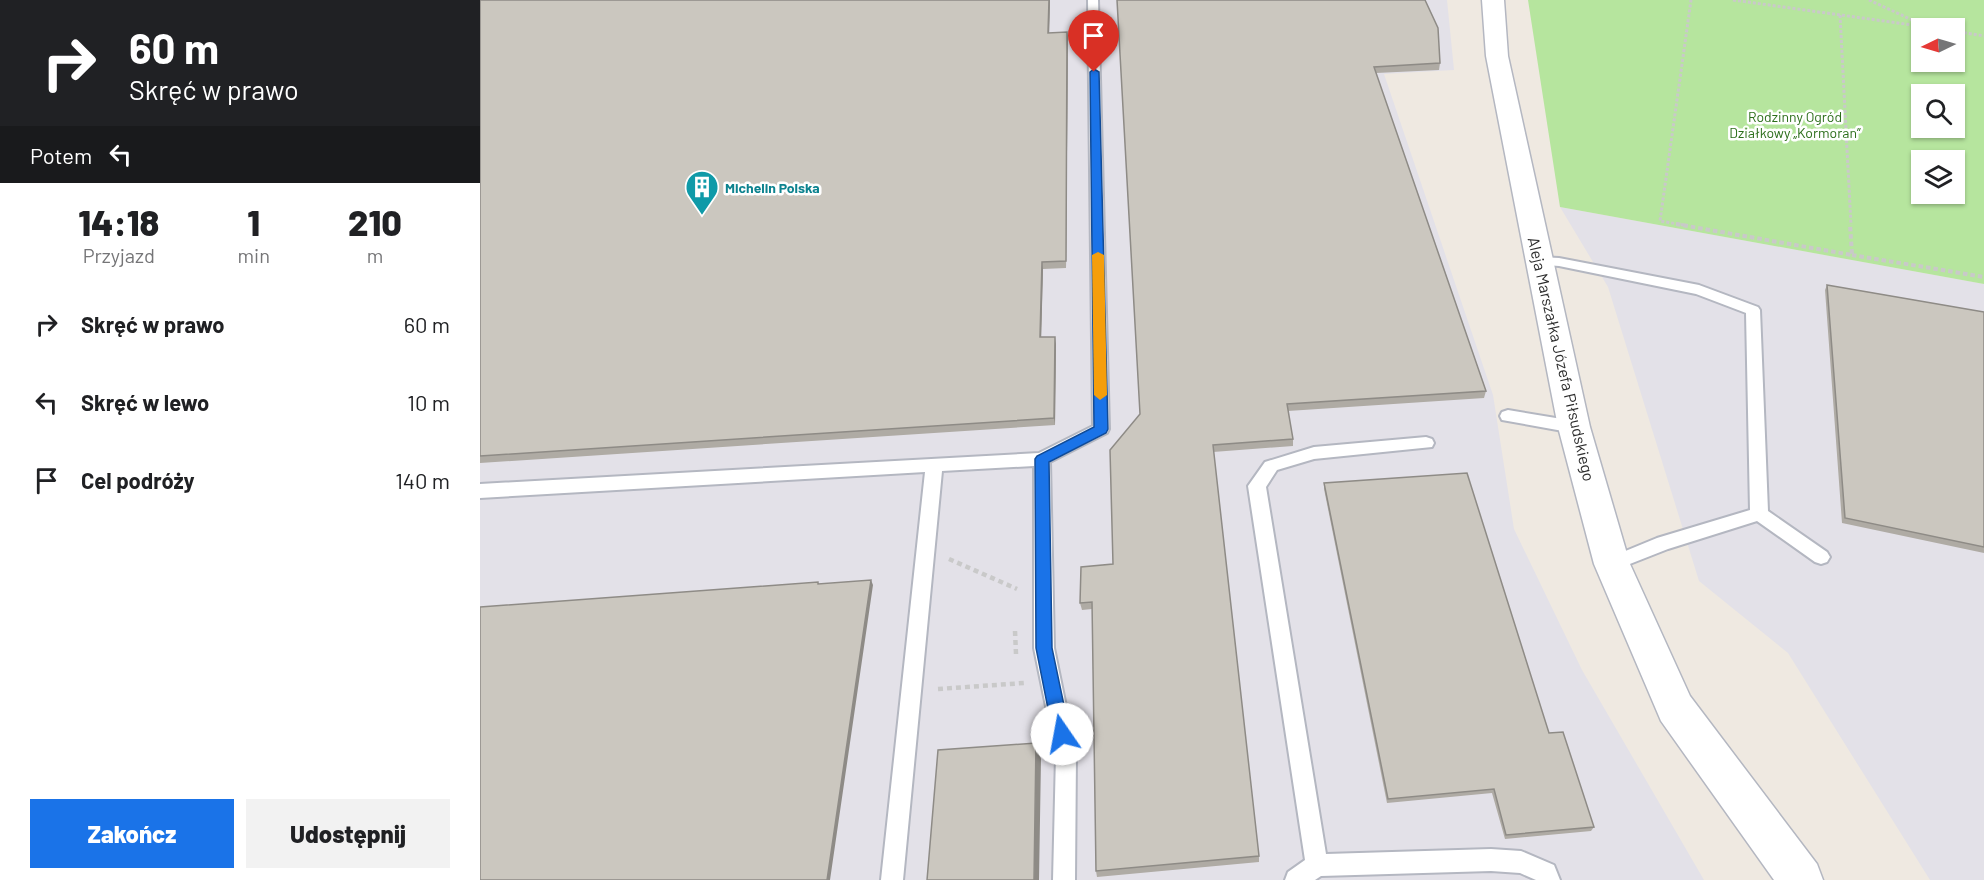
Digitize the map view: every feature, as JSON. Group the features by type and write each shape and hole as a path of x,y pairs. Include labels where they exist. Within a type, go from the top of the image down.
{"street":[{"name":"Aleja Marszałka Józefa Piłsudskiego","path":"1493,0 1497,56 1574,427 1612,564 1675,708 1801,880"}],"lane":[{"path":"480,491 934,467 1042,459 1101,429 1093,0"},
{"path":"1539,261 1559,262 1699,290 1753,310 1759,514"},
{"path":"1508,416 1574,427"},
{"path":"1317,865 1257,486 1271,466 1314,453 1426,443"},
{"path":"1042,459 1044,648 1066,755 1064,880"},
{"path":"892,880 934,467"},
{"path":"1759,514 1821,557"},
{"path":"1612,564 1663,543 1759,514"},
{"path":"1296,880 1317,865 1491,860 1521,862 1546,873 1549,880"}],"path":[{"path":"1691,0 1660,221 1984,277"},
{"path":"1733,0 1911,25"},
{"path":"1869,0 1911,20"},
{"path":"1840,15 1852,255"},
{"path":"1965,33 1984,36"},
{"path":"945,569 946,558 1017,589"},
{"path":"1016,601 1018,577"},
{"path":"1015,624 1014,648 1017,657"},
{"path":"932,689 1027,683 1024,674"}],"shaded area":[{"path":"480,0 1447,0 1454,70 1384,74 1493,395 1514,529 1582,670 1704,880 480,880"},
{"path":"1560,207 1984,284 1984,880 1930,880 1788,653 1699,581 1608,287"}],"green space":[{"name":"Rodzinny Ogród Działkowy „Kormoran”","path":"1528,0 1984,0 1984,284 1560,207"}],"building":[{"name":"Michelin Polska","path":"480,0 1049,0 1048,33 1067,32 1066,261 1042,262 1040,337 1055,337 1054,418 480,456"},
{"path":"1117,0 1425,0 1438,28 1440,63 1374,67 1486,391 1287,404 1293,439 1213,445 1259,856 1096,871 1092,602 1080,603 1081,567 1113,564 1110,450 1140,414"},
{"path":"1827,285 1984,312 1984,547 1845,518"},
{"path":"1467,473 1549,733 1563,732 1594,827 1506,835 1494,789 1388,799 1324,483"},
{"path":"871,580 827,880 480,880 480,607"},
{"path":"1036,743 1034,880 927,880 938,750"}],"slow traffic":[{"path":"1098,255 1100,395"}],"place":[{"name":"Michelin Polska","path":"702,216"}],"route":[{"path":"1062,734 1044,648 1042,459 1101,429 1094,72"}]}
